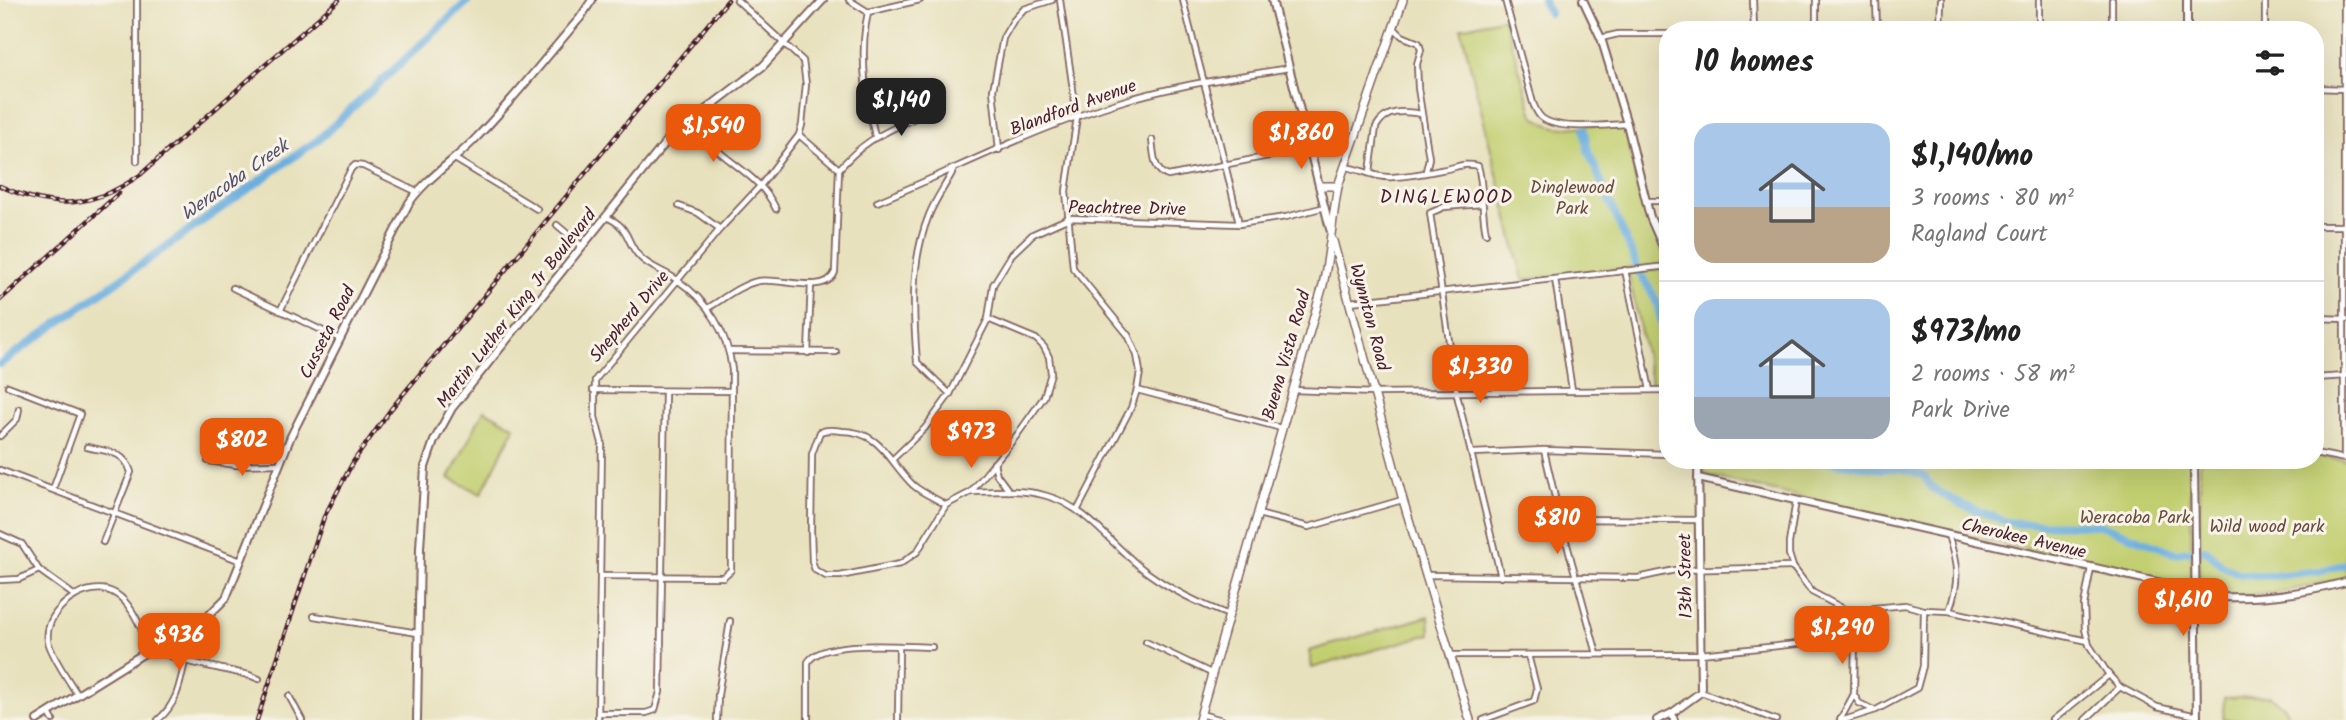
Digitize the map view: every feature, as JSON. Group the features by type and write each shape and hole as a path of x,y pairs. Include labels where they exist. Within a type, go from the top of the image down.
{"main road":[{"name":"Buena Vista Road","path":"1200,717 1323,285 1338,186 1403,0"},
{"path":"1320,186 1338,186"},
{"name":"Wynnton Road","path":"1332,237 1403,500 1470,720"}],"street":[{"path":"137,0 137,161"},
{"name":"Cusseta Road","path":"37,720 51,717 77,694 203,621 218,609 231,588 278,464 405,210 417,192 489,125 580,18 592,0"},
{"name":"Shepherd Drive","path":"598,720 601,443 595,417 595,380 720,229 761,185 799,135 804,111 803,61 737,0"},
{"name":"Martin Luther King Jr Boulevard","path":"417,720 425,467 434,441 452,408 670,138 763,66 823,0"},
{"path":"849,0 867,12 920,0"},
{"path":"999,150 993,90 1003,38 1024,9 1052,0"},
{"path":"1060,0 1077,117 1066,191 1073,268 1128,335 1137,355 1140,372 1138,390 1112,446 1077,509"},
{"path":"1183,0 1239,224"},
{"name":"Wynnton Road","path":"1272,0 1332,237"},
{"path":"1505,0 1538,115 1564,125 1627,124"},
{"path":"1583,0 1601,38 1627,124 1645,201 1659,236"},
{"path":"1754,0 1754,21"},
{"path":"1816,0 1816,21"},
{"path":"1876,0 1877,21"},
{"path":"1940,21 1941,0"},
{"path":"2039,0 2039,21"},
{"path":"2112,0 2112,21"},
{"path":"2187,0 2187,21"},
{"path":"2265,0 2265,21"},
{"path":"2324,454 2345,458 2344,0"},
{"path":"867,12 863,46 864,71 866,96 875,136"},
{"path":"1394,27 1402,36 1419,43 1421,50 1417,64 1421,114 1429,158 1426,171"},
{"path":"1601,38 1618,34 1659,34"},
{"name":"Blandford Avenue","path":"877,202 1077,117 1141,96 1288,68"},
{"path":"708,308 757,281 825,284 833,279 839,169 856,150 875,136 917,117 920,113 921,88"},
{"path":"2324,88 2345,89"},
{"path":"1370,172 1379,121 1397,111 1421,114"},
{"path":"691,120 712,148 761,185 776,209"},
{"path":"799,135 839,169"},
{"path":"1152,139 1156,167 1168,176 1309,148"},
{"path":"455,159 537,209"},
{"path":"1345,167 1377,176 1393,177 1442,170 1467,163 1478,166 1486,233"},
{"path":"280,311 355,164 417,192"},
{"path":"950,394 917,362 914,280 921,239 930,212 953,171"},
{"path":"1645,201 1659,201"},
{"path":"1481,204 1444,208 1430,213 1457,393 1501,578"},
{"path":"679,206 698,213 720,229"},
{"name":"Peachtree Drive","path":"893,459 926,428 950,394 988,319 993,285 1012,254 1033,234 1069,218 1239,224 1325,208"},
{"path":"601,576 723,577 731,570 733,370 724,334 694,292 640,258 624,229 606,217"},
{"path":"557,225 582,246"},
{"path":"2324,226 2345,226"},
{"path":"1349,302 1659,267"},
{"path":"1625,270 1650,390"},
{"path":"1555,279 1572,390"},
{"path":"808,353 811,284"},
{"path":"233,288 340,339"},
{"path":"2324,318 2346,319"},
{"path":"946,505 916,488 873,439 852,431 820,432 813,448 811,553 814,570 826,576 840,576 900,564 917,552 946,505 971,492 1044,397 1051,373 1049,357 1036,339 988,319"},
{"path":"730,352 836,352"},
{"path":"2324,377 2346,376"},
{"path":"8,386 80,414 53,489"},
{"path":"593,390 731,391"},
{"path":"1138,390 1281,428"},
{"path":"1293,390 1375,393 1659,390"},
{"path":"598,713 646,713 654,710 660,692 665,391"},
{"path":"0,436 17,419 19,409"},
{"path":"87,447 122,455 131,472 103,542"},
{"path":"1472,453 1544,450 1659,453"},
{"path":"1544,450 1597,654"},
{"path":"208,461 236,465 278,464"},
{"path":"994,462 997,475 1009,491"},
{"name":"13th Street","path":"1698,469 1701,692"},
{"path":"2091,568 2084,605 2088,641 2109,675 2120,687 2157,707 2197,718 2194,469"},
{"path":"0,470 241,561"},
{"name":"Cherokee Avenue","path":"1698,478 2223,597 2300,594 2346,582"},
{"path":"971,492 1009,491 1048,496 1077,509 1115,547 1148,573 1192,601 1229,616"},
{"path":"1258,514 1309,527 1403,500"},
{"path":"1796,501 1789,543 1793,567 1812,592 1858,617"},
{"path":"1560,519 1698,520"},
{"path":"0,534 22,544 39,570 75,596"},
{"path":"1948,535 1958,573 1955,598 1949,611"},
{"path":"1426,575 1638,578 1675,570 1793,567"},
{"path":"0,580 19,579 39,570"},
{"path":"77,694 48,643 49,625 56,612 75,596 94,590 105,590 119,596 126,603 151,649 185,661 259,679"},
{"path":"1858,617 1874,608 1905,605 1923,610 1949,611 2088,641"},
{"path":"1842,720 1876,710 1917,688 1922,679 1923,610"},
{"path":"314,616 418,633"},
{"path":"1842,720 1854,694 1858,617"},
{"path":"718,720 718,695 730,621"},
{"path":"1449,655 1700,654 1855,638"},
{"path":"1146,642 1211,673"},
{"path":"808,720 808,663 813,655 835,647 932,647"},
{"path":"898,720 899,647"},
{"path":"1483,720 1534,701 1537,689 1528,654"},
{"path":"158,720 168,712 178,693 185,661"},
{"path":"2053,720 2109,675"},
{"path":"2085,720 2120,687"},
{"path":"1657,720 1673,716 1701,692 1776,720"},
{"path":"1854,694 1859,704 1876,710"},
{"path":"289,696 302,720"},
{"path":"1200,717 1222,720"}],"green space":[{"name":"Dinglewood Park","path":"1504,18 1533,115 1542,121 1566,128 1602,125 1625,127 1640,198 1659,243 1659,265 1523,280 1461,28"},
{"path":"1659,269 1659,385 1652,385 1628,272"},
{"path":"484,410 515,427 481,494 449,478"},
{"name":"Wild wood park","path":"2324,457 2346,460 2346,579 2273,593 2234,595 2199,589 2200,469 2324,469"},
{"name":"Weracoba Park","path":"2190,469 2192,587 1709,476 1703,471"},
{"path":"1429,616 1430,634 1312,668 1309,651"},
{"path":"2270,696 2284,707 2291,720 2223,720 2224,698"}],"waterway":[{"name":"Weracoba Creek","path":"0,364 319,139 469,0"},
{"name":"Weracoba Creek","path":"1543,0 1549,13"},
{"name":"Weracoba Creek","path":"1584,130 1588,151 1637,267 1659,310"},
{"name":"Weracoba Creek","path":"1904,469 1924,476 1932,488 1960,504 2007,522 2101,525 2176,553 2201,549 2207,551 2223,566 2240,574 2273,576 2320,571 2346,564"}],"railway":[{"path":"0,186 55,202 88,200 122,186 140,175 339,0"},
{"path":"257,720 324,517 353,462 391,409 728,0"},
{"path":"0,300 119,193"}],"district":[{"name":"DINGLEWOOD","path":"1447,196"}]}
